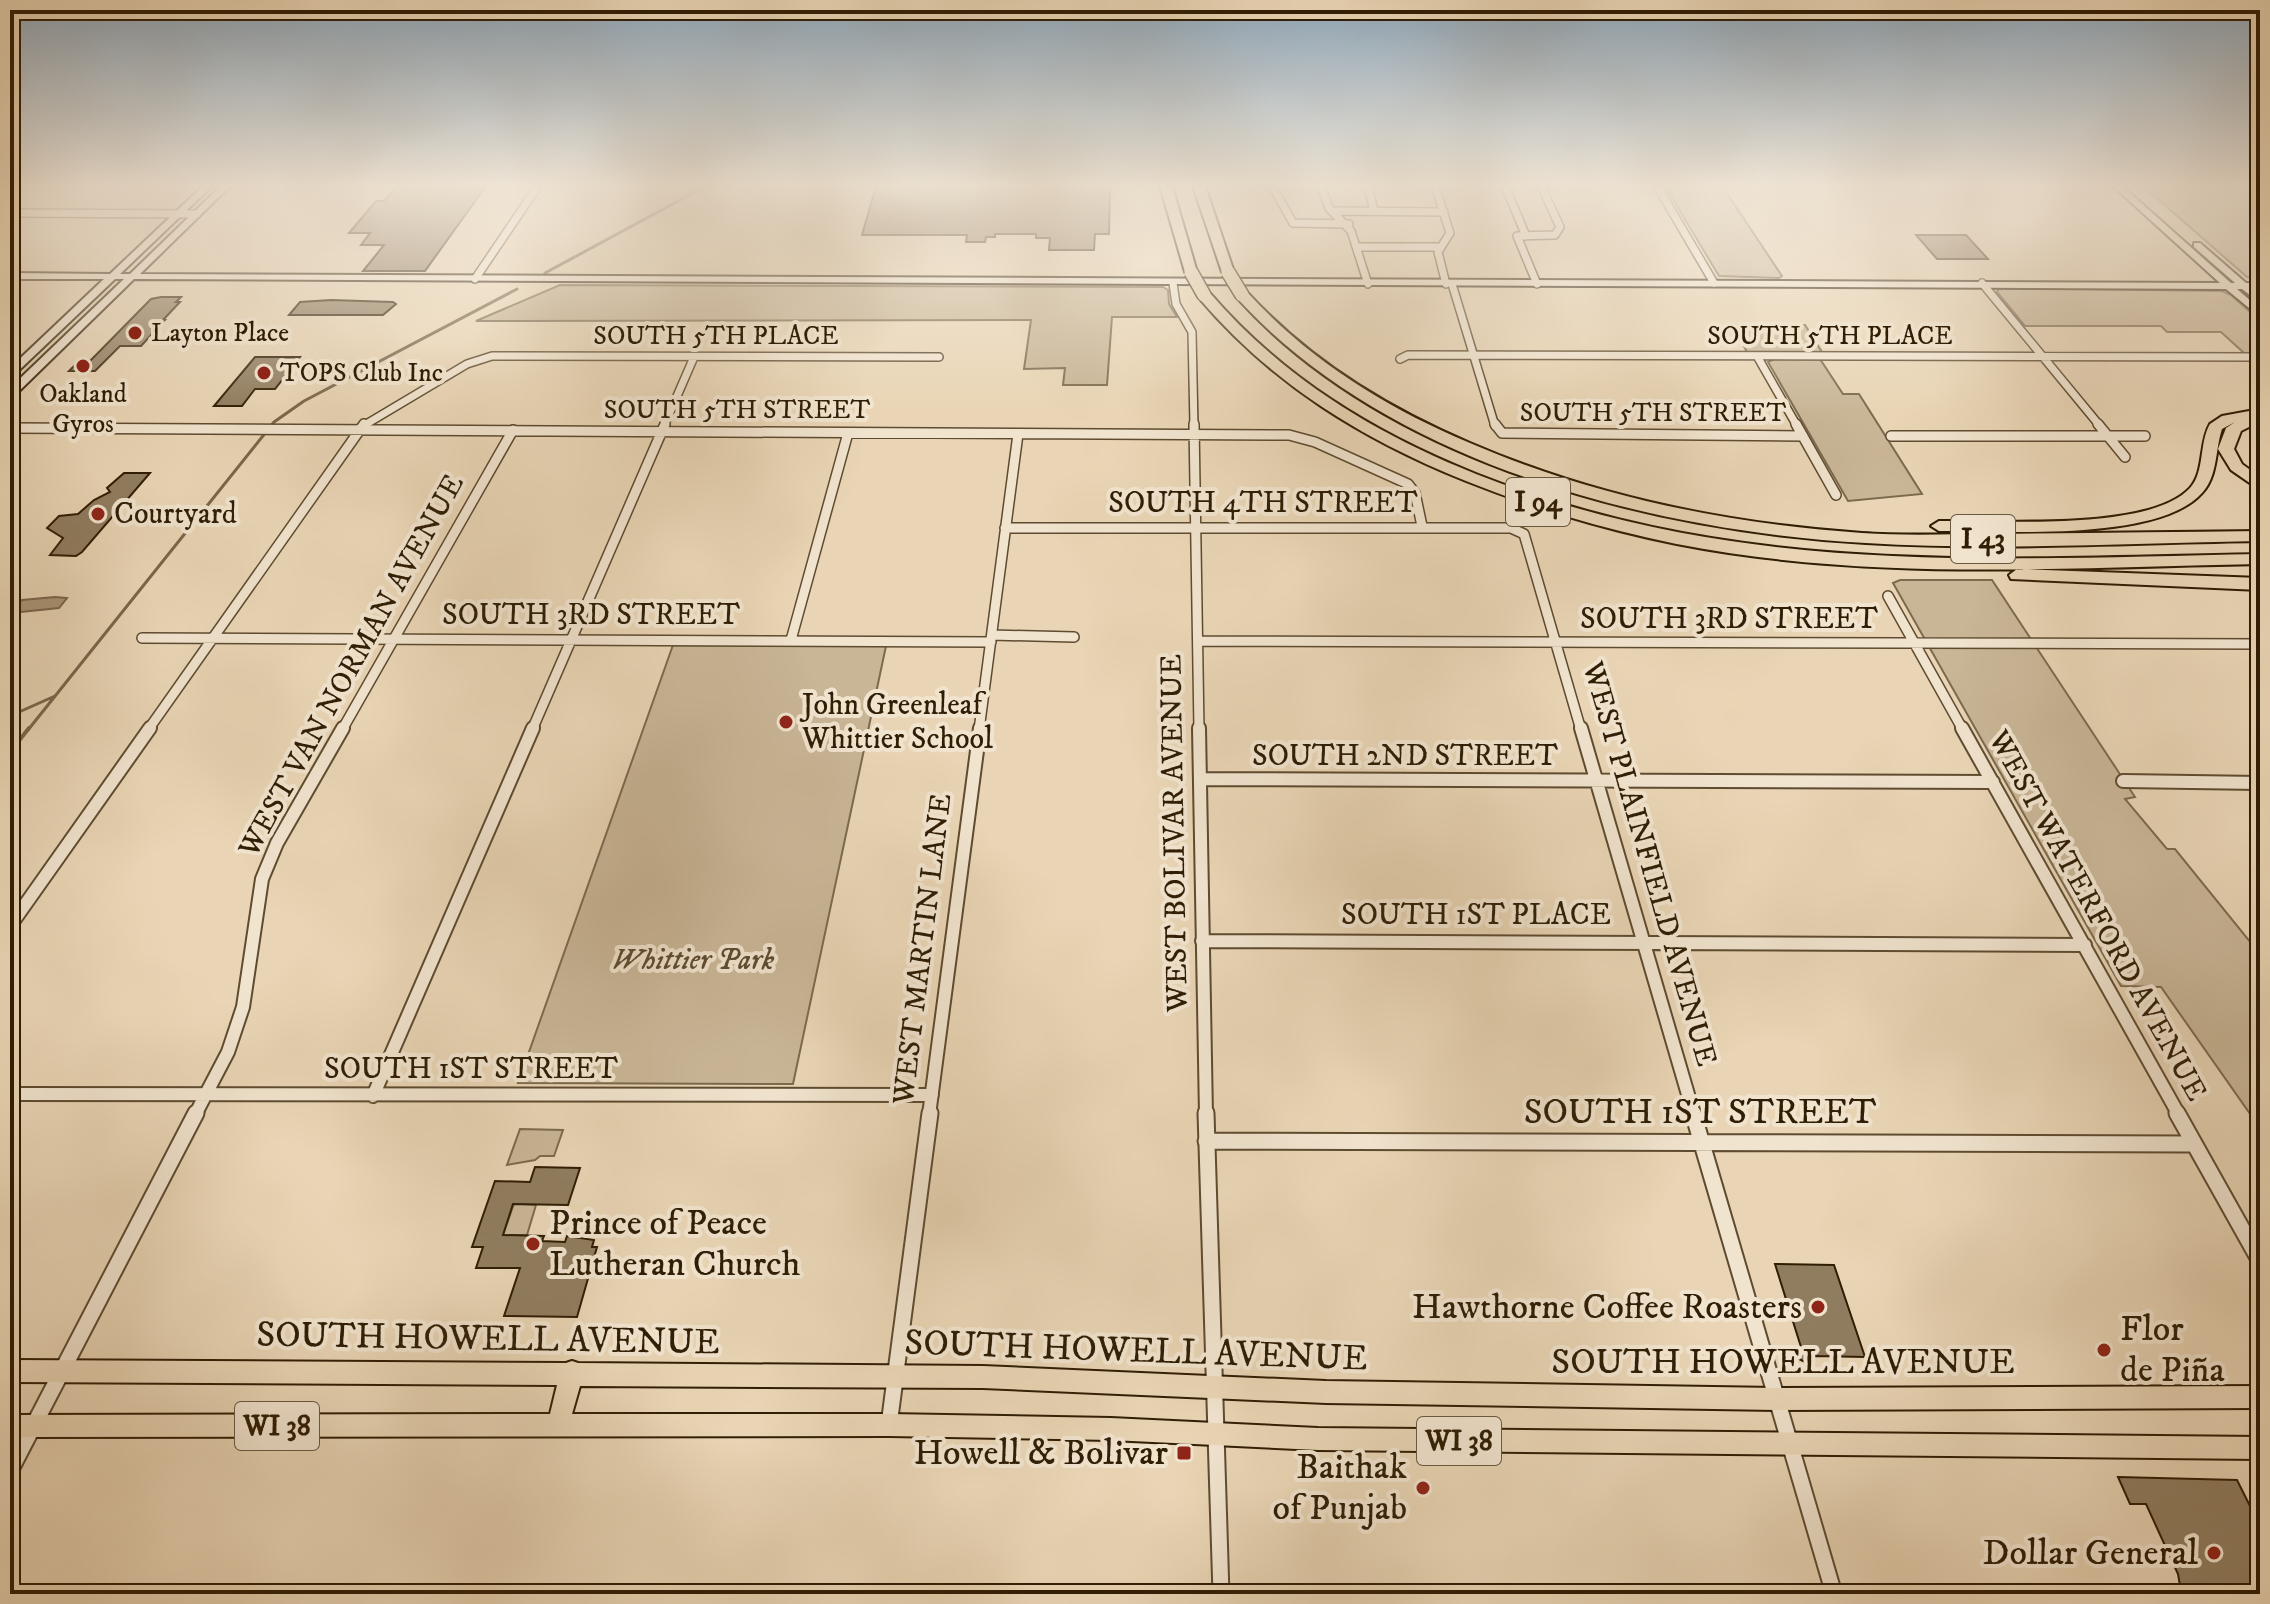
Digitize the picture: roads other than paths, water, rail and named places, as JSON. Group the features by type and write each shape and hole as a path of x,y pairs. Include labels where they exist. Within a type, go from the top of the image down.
{"highway":[{"name":"I 94","path":"1188,261 1204,295 1233,330 1289,380 1378,436 1489,485 1596,520 1757,552 1931,564 2260,559"},
{"name":"I 94","path":"1224,261 1242,295 1279,334 1312,361 1396,414 1478,453 1541,476 1623,500 1768,527"},
{"path":"1768,527 1784,521 1904,526 2099,522 2146,517 2178,506 2198,489 2204,477 2215,427 2227,419 2260,413"},
{"path":"2260,420 2234,428 2226,449 2236,467 2260,485"},
{"name":"I 43","path":"1768,527 1851,537 1903,539 2260,536"},
{"path":"1931,564 1975,574 2260,584"}],"main road":[{"name":"SOUTH HOWELL AVENUE","path":"10,1371 572,1372 1112,1380 1326,1392 1776,1399 2260,1397"},
{"path":"558,1425 572,1372"},
{"name":"WI 38","path":"10,1426 889,1425 1318,1439 2260,1448"}],"street":[{"path":"10,373 128,261"},
{"path":"10,394 148,261"},
{"path":"475,279 487,261"},
{"path":"1361,261 1368,284"},
{"path":"1441,261 1473,355"},
{"path":"1527,261 1537,284"},
{"path":"1701,261 1714,283"},
{"path":"2200,261 2260,314"},
{"path":"2216,261 2260,300"},
{"path":"10,278 2260,286"},
{"name":"WEST BOLIVAR AVENUE","path":"1173,283 1173,297 1192,332 1206,1141 1221,1594"},
{"path":"1982,283 2125,457"},
{"name":"SOUTH 5TH PLACE","path":"1400,359 1408,355 2260,357"},
{"name":"SOUTH 5TH STREET","path":"1473,355 1496,428 1502,433 1803,436"},
{"name":"SOUTH 5TH PLACE","path":"359,430 365,423 467,364 492,356 939,357"},
{"path":"1757,356 1836,495"},
{"path":"373,1096 694,357"},
{"name":"SOUTH 5TH STREET","path":"10,428 1289,435 1315,442 1408,484 1415,493 1422,526"},
{"path":"10,926 359,430"},
{"name":"WEST VAN NORMAN AVENUE","path":"10,1471 228,1052 243,1007 250,972 255,913 262,879 277,843 513,430"},
{"path":"791,640 848,433"},
{"name":"WEST MARTIN LANE","path":"889,1425 1018,434"},
{"path":"1891,436 2145,436"},
{"name":"SOUTH 4TH STREET","path":"1005,528 1422,526 1498,527 1521,532"},
{"name":"WEST PLAINFIELD AVENUE","path":"1521,532 1527,540 1834,1594"},
{"name":"WEST WATERFORD AVENUE","path":"1888,596 2260,1261"},
{"name":"SOUTH 3RD STREET","path":"142,638 791,640 1074,637"},
{"name":"SOUTH 3RD STREET","path":"1198,641 2260,644"},
{"name":"SOUTH 2ND STREET","path":"1200,779 1993,782"},
{"path":"2123,781 2260,783"},
{"name":"SOUTH 1ST PLACE","path":"1202,941 2085,945"},
{"name":"SOUTH 1ST STREET","path":"10,1094 932,1095"},
{"name":"SOUTH 1ST STREET","path":"1206,1141 2194,1144"}],"waterway":[{"path":"545,273 567,261"},
{"path":"28,730 274,422 304,401 517,289"},
{"path":"10,716 55,696"},
{"path":"10,752 29,728"}],"place":[{"name":"Layton Place","path":"135,333"},
{"name":"Oakland Gyros","path":"83,366"},
{"name":"TOPS Club Inc","path":"264,373"},
{"name":"Courtyard","path":"98,514"},
{"name":"John Greenleaf Whittier School","path":"786,722"},
{"name":"Prince of Peace Lutheran Church","path":"533,1244"},
{"name":"Hawthorne Coffee Roasters","path":"1818,1307"},
{"name":"Flor de Piña","path":"2104,1350"},
{"name":"Howell & Bolivar","path":"1184,1453"},
{"name":"Baithak of Punjab","path":"1423,1488"},
{"name":"Dollar General","path":"2214,1553"}],"park label":[{"name":"Whittier Park","path":"693,960"}]}
